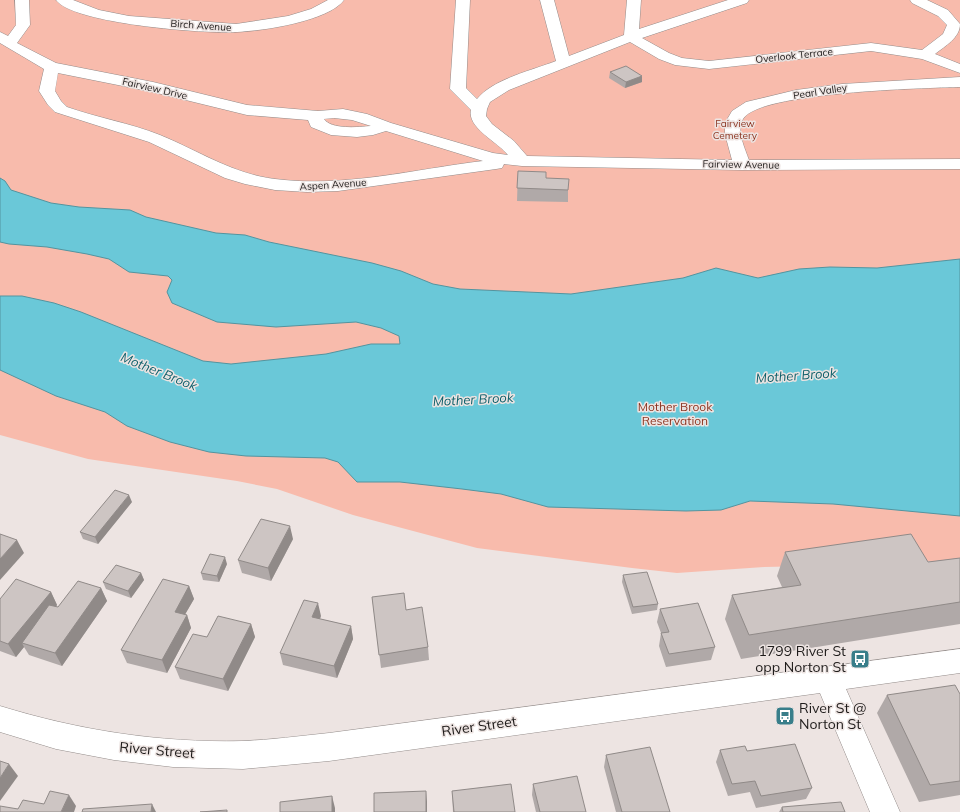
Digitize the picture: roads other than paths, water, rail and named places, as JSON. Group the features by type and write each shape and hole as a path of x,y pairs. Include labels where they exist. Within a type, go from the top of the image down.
{"street":[{"path":"5,40 24,25 21,3 22,0"},
{"name":"Birch Avenue","path":"63,0 76,8 119,18 180,25 235,28 290,21 331,5 337,0"},
{"path":"463,0 458,89 479,109"},
{"path":"548,0 547,4 564,63"},
{"path":"631,37 634,0"},
{"path":"522,161 506,142 481,122 478,115 479,109 484,100 495,92 564,63 715,4 742,0"},
{"path":"917,0 943,13 954,25 949,36 925,55"},
{"name":"Overlook Terrace","path":"631,37 664,56 680,62 708,65 871,47 925,55 960,69"},
{"name":"Fairview Drive","path":"5,40 52,67 153,87 247,110 318,116 315,117 317,124 334,131 352,132 379,129 385,126 492,158 522,161"},
{"name":"Aspen Avenue","path":"52,67 47,91 60,109 142,134 168,144 209,166 245,179 297,187 352,184 397,179 473,166 522,161"},
{"name":"Pearl Valley","path":"742,165 732,133 735,118 748,107 788,96 831,88 886,84 960,82"},
{"name":"Fairview Avenue","path":"522,161 742,165 960,164"},
{"name":"River Street","path":"0,719 72,739 126,748 181,754 232,755 329,747 960,661"},
{"path":"828,679 884,812"}],"water":[{"name":"Mother Brook Reservation","path":"0,178 5,181 11,190 51,203 79,207 130,210 146,217 216,233 245,235 269,242 372,263 401,271 433,284 460,289 571,294 683,278 716,268 758,278 799,269 830,267 877,268 960,259 960,516 833,504 750,501 721,510 686,511 548,507 501,494 400,482 357,482 338,462 325,458 246,456 209,452 170,442 127,426 105,412 56,396 0,370 0,296 22,296 54,303 81,312 203,361 231,364 326,354 371,344 400,344 399,336 381,328 356,322 276,327 217,322 172,303 167,292 172,280 168,276 129,272 109,259 87,254 47,247 0,242"}],"place":[{"name":"1799 River St opp Norton St","path":"860,659"},
{"name":"River St @ Norton St","path":"785,716"}],"park label":[{"name":"Fairview Cemetery","path":"735,128"}],"water label":[{"name":"Mother Brook","path":"159,371"},
{"name":"Mother Brook","path":"796,375"},
{"name":"Mother Brook","path":"473,399"}]}
